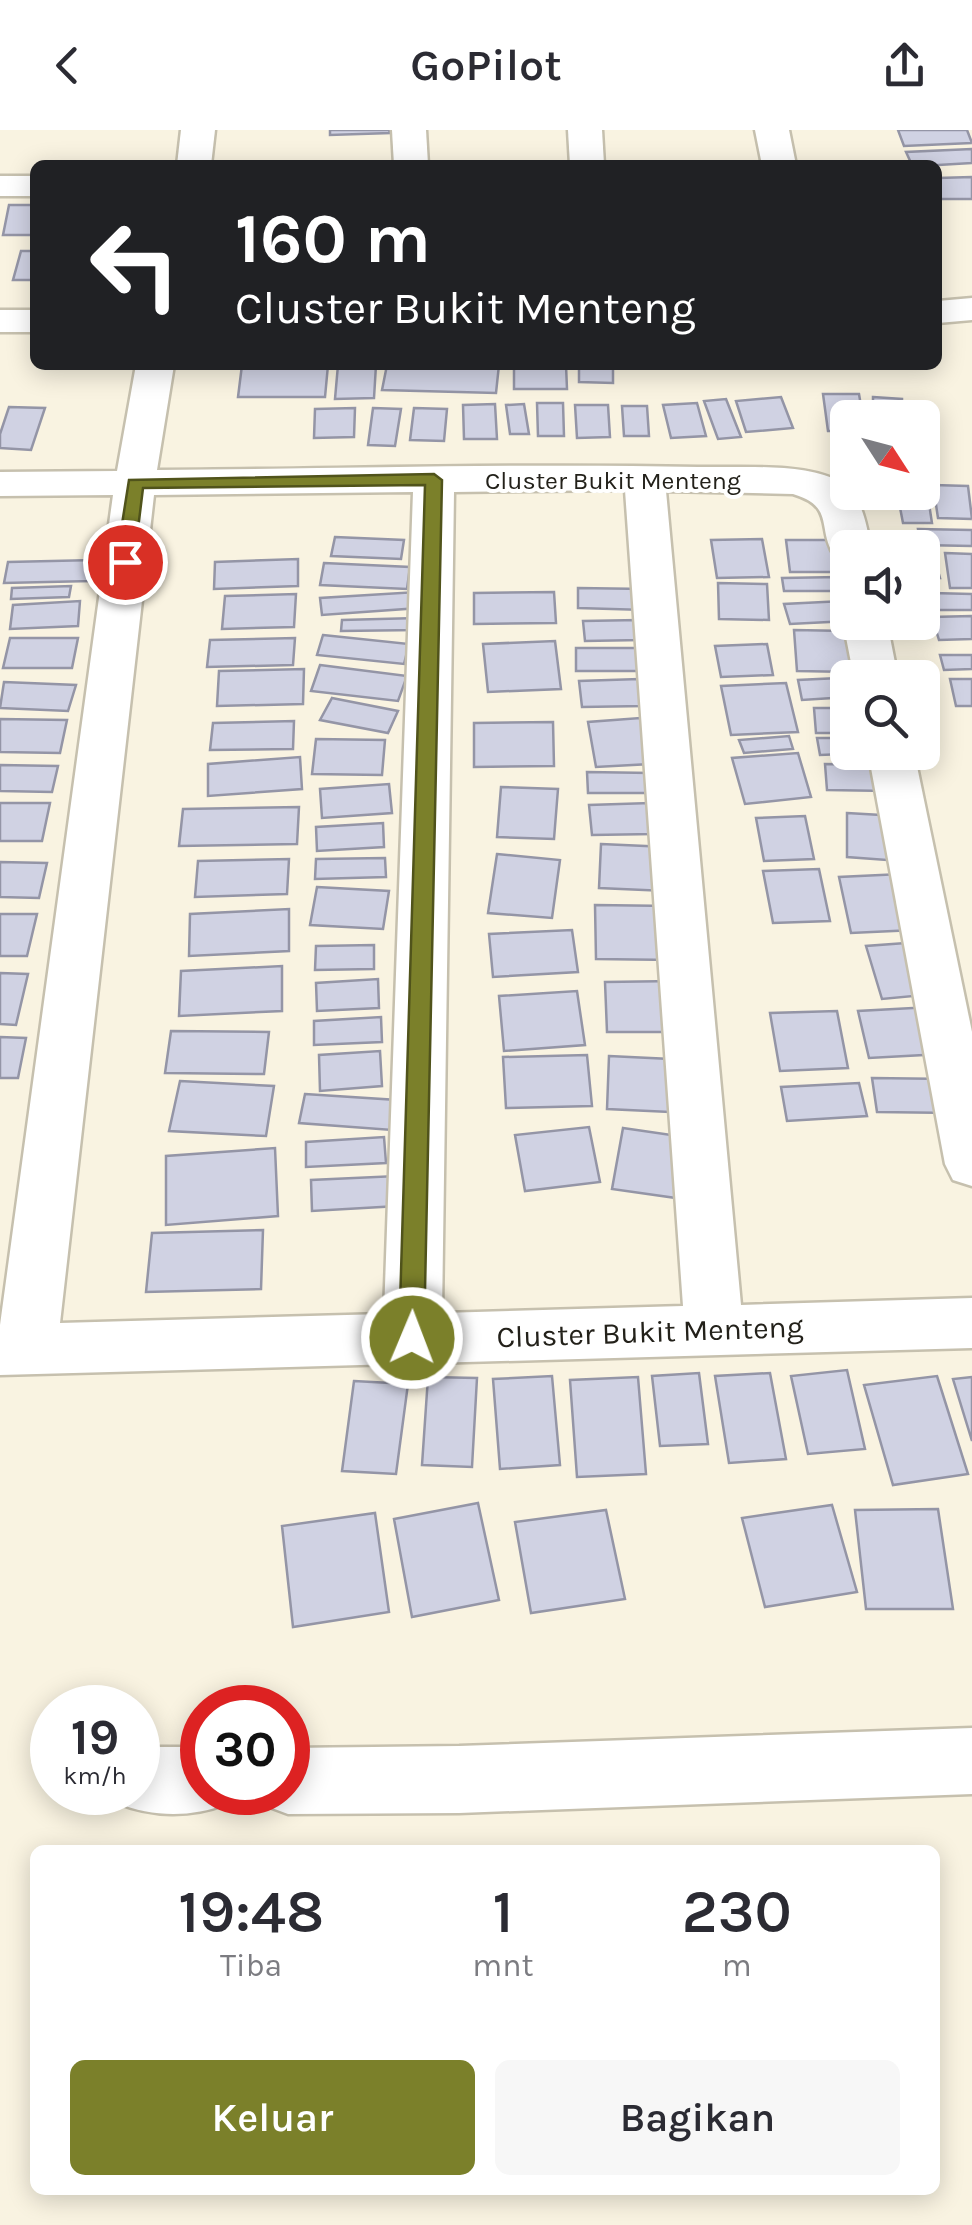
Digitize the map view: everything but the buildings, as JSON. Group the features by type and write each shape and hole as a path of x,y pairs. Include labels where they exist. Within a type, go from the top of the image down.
{"street":[{"path":"195,160 198,130"},
{"path":"409,130 411,160"},
{"path":"585,130 587,160"},
{"path":"772,130 775,160"},
{"path":"0,186 30,186"},
{"path":"942,312 972,310"},
{"path":"0,321 30,321"},
{"name":"Cluster Bukit Menteng","path":"154,370 14,1350 972,1322"},
{"path":"644,478 714,1330"},
{"name":"Cluster Bukit Menteng","path":"0,484 644,478 796,482 826,490 846,528"},
{"path":"412,1338 434,480"},
{"path":"895,770 972,1164"},
{"path":"310,1781 389,1782 804,1763 972,1760"}],"route":[{"path":"125,562 135,483 434,480 412,1338"}]}
